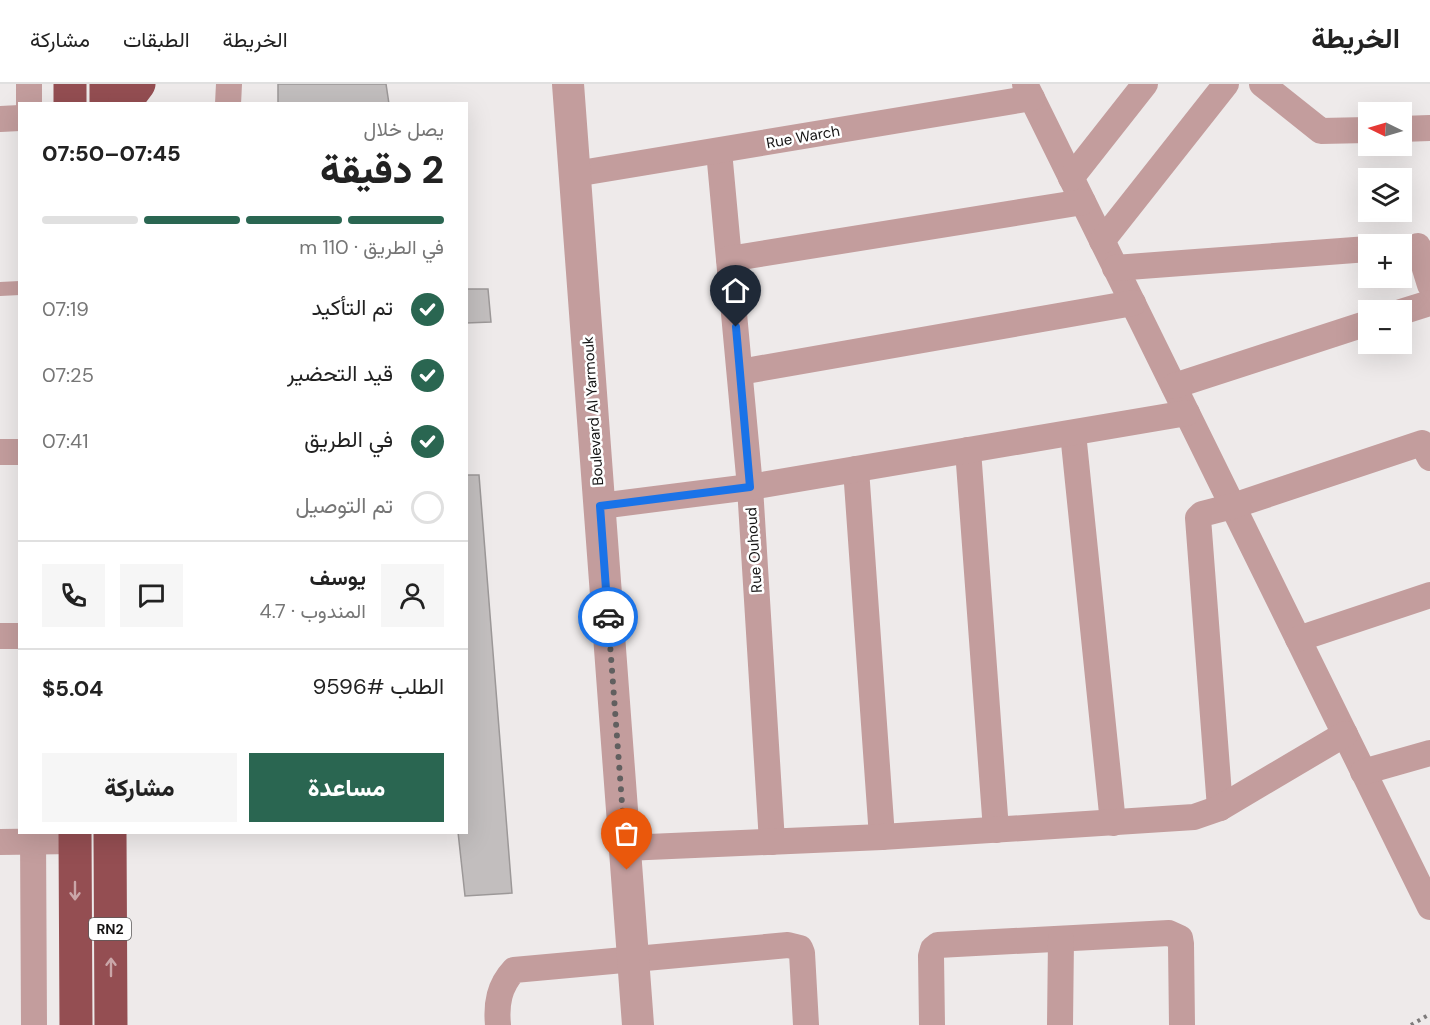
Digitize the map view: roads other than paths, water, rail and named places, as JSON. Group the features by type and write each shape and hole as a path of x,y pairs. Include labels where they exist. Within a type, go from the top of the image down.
{"highway":[{"path":"70,84 70,102"},
{"path":"106,84 106,102"},
{"path":"126,102 139,84"},
{"name":"RN2","path":"110,834 111,1025"},
{"name":"RN2","path":"75,837 75,1025"}],"street":[{"path":"29,84 29,102"},
{"path":"228,102 229,84"},
{"name":"Boulevard Al Yarmouk","path":"568,84 639,1025"},
{"path":"1071,178 1145,84"},
{"path":"1102,241 1226,84"},
{"path":"1262,84 1321,131 1358,130"},
{"path":"1028,91 1363,772 1423,877 1430,907"},
{"name":"Rue Warch","path":"575,174 720,151 1028,91"},
{"path":"0,119 18,118"},
{"path":"1412,129 1430,128"},
{"name":"Rue Ouhoud","path":"720,151 750,487 772,842"},
{"path":"729,260 1083,202"},
{"path":"1416,246 1430,285"},
{"path":"1115,268 1358,250"},
{"path":"740,372 1133,303"},
{"path":"1412,309 1430,303"},
{"path":"1173,386 1358,326"},
{"path":"600,506 750,487 1187,413"},
{"path":"1073,433 1113,823"},
{"path":"1220,808 1198,518 1202,513 1233,506 1422,443 1430,458"},
{"path":"969,450 996,830"},
{"path":"0,452 18,452"},
{"path":"856,469 882,837"},
{"path":"1298,639 1430,595"},
{"path":"0,636 18,636"},
{"path":"625,848 882,837 1194,817 1220,808 1345,734"},
{"path":"1363,772 1430,753"},
{"path":"33,837 34,1025"},
{"path":"0,842 33,837 75,837"},
{"path":"932,1025 931,956 933,949 938,945 1168,933 1180,938 1182,1025"},
{"path":"1060,1025 1061,939"},
{"path":"498,1025 497,1007 503,981 514,970 795,946 802,952 806,1025"}],"lane":[{"path":"0,289 18,288"}]}
